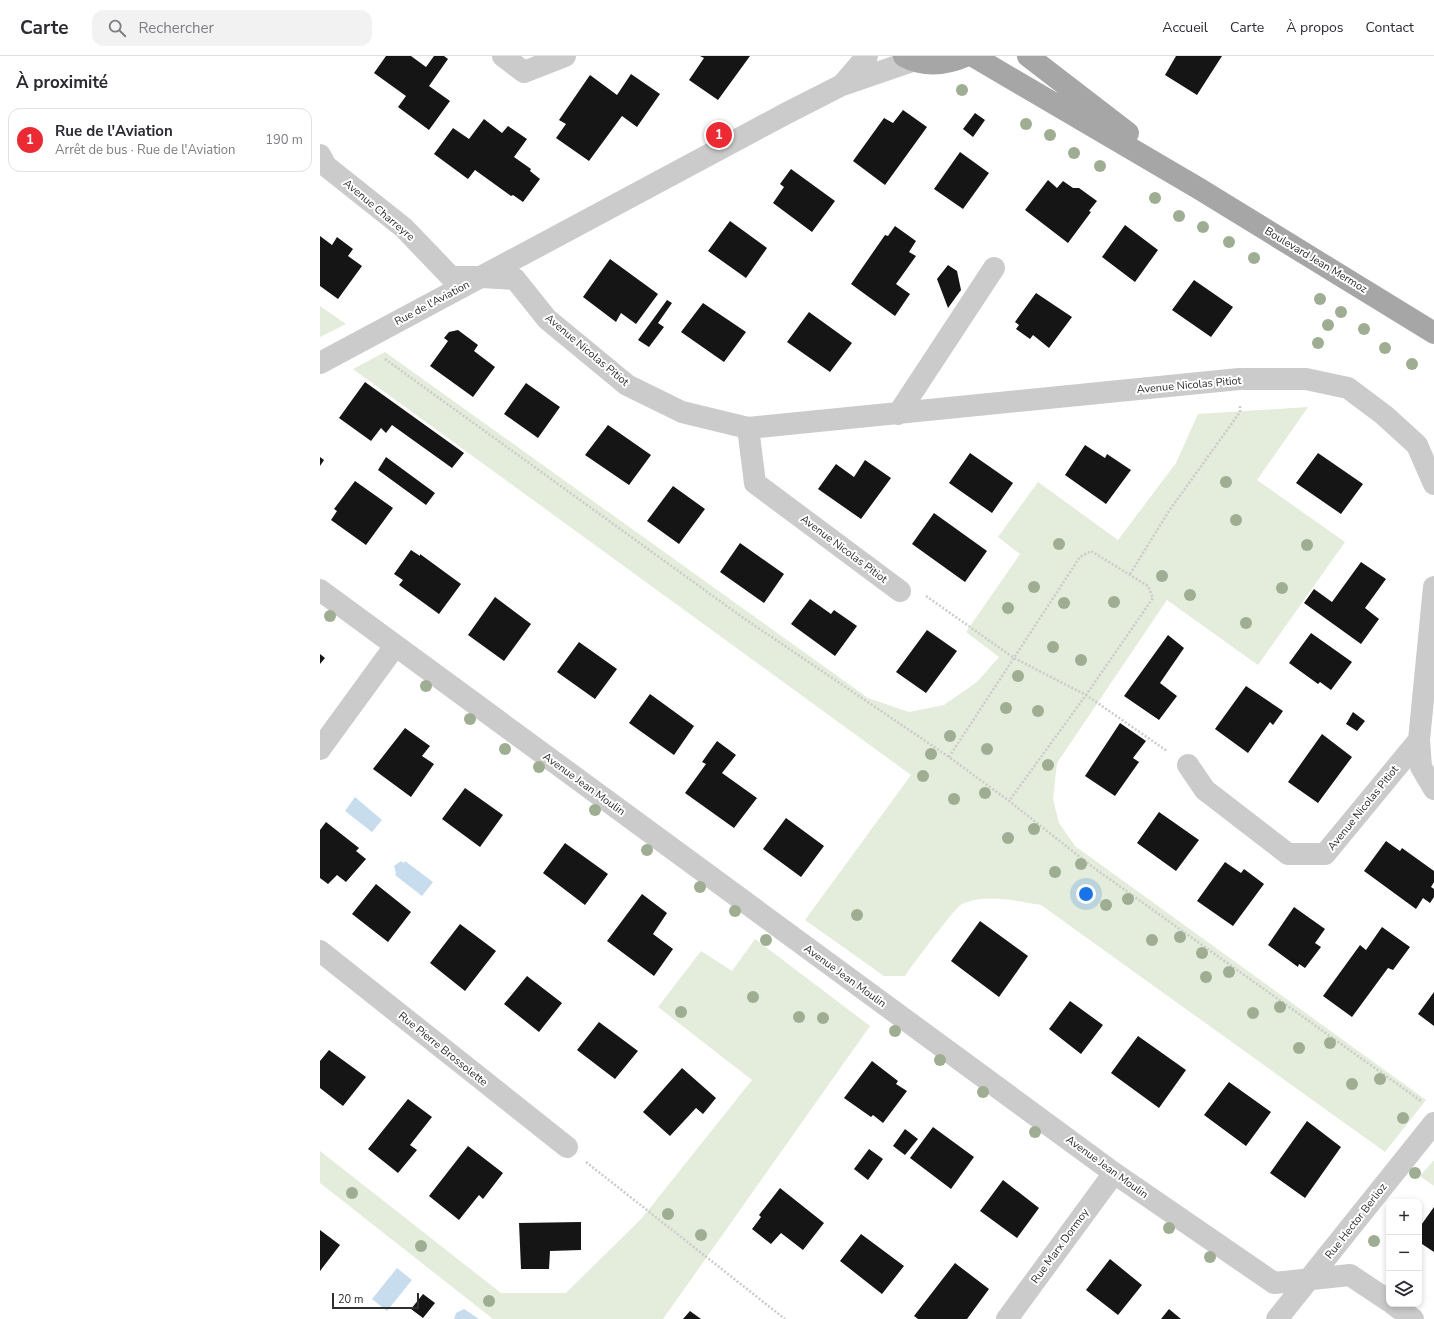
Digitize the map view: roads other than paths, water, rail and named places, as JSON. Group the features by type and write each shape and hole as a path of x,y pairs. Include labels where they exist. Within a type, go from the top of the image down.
{"main road":[{"path":"908,58 932,64 952,62 966,56"},
{"name":"Boulevard Jean Mermoz","path":"973,56 1198,188 1434,332"},
{"name":"Boulevard Jean Mermoz","path":"1028,56 1198,188"}],"street":[{"path":"503,56 524,72 565,56"},
{"name":"Rue de l'Aviation","path":"842,85 867,56"},
{"name":"Rue de l'Aviation","path":"320,363 842,85 908,58"},
{"name":"Avenue Charreyre","path":"320,155 326,166 404,228 451,277 482,277"},
{"path":"898,414 994,268"},
{"name":"Avenue Nicolas Pitiot","path":"482,277 515,279 547,319 627,385 682,412 748,428 1239,379 1306,379 1348,388 1384,415 1417,445 1434,484"},
{"name":"Avenue Nicolas Pitiot","path":"748,428 755,483 900,591"},
{"path":"1434,587 1419,740 1421,767 1434,789"},
{"name":"Avenue Jean Moulin","path":"320,590 1114,1173 1274,1283 1350,1275 1386,1299"},
{"path":"320,749 395,646"},
{"name":"Avenue Nicolas Pitiot","path":"1188,765 1205,790 1288,854 1325,854 1419,740"},
{"name":"Rue Pierre Brossolette","path":"320,951 567,1147"},
{"name":"Rue Hector Berlioz","path":"1277,1319 1434,1123"},
{"name":"Rue Marx Dormoy","path":"1007,1319 1114,1173"},
{"path":"1397,1307 1413,1319"}],"water":[{"path":"355,797 382,820 372,832 345,811"},
{"path":"401,861 404,863 405,861 433,882 422,896 395,875 396,873 394,866"},
{"path":"397,1268 412,1280 387,1311 372,1299"},
{"path":"464,1309 479,1319 454,1319 456,1313"}],"place":[{"name":"Rue de l'Aviation","path":"719,135"}]}
